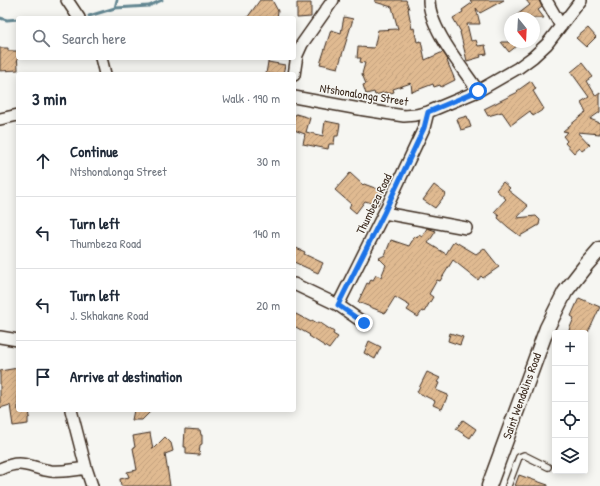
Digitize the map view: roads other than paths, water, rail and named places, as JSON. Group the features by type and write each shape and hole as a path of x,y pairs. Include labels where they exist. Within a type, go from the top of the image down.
{"street":[{"path":"67,0 79,16"},
{"path":"294,72 297,55 302,44 333,0"},
{"path":"429,0 429,7 433,21 478,91"},
{"path":"546,0 561,26"},
{"name":"Ntshonalonga Street","path":"296,97 404,116 428,112 478,91 502,78 533,57 547,44 581,0"},
{"path":"102,60 104,72"},
{"name":"Thumbeza Road","path":"338,305 424,128 428,112"},
{"path":"0,119 16,115"},
{"path":"384,213 466,228"},
{"name":"Saint Wendolins Road","path":"489,486 547,328 565,292 600,250"},
{"path":"296,285 338,305 364,323"},
{"path":"0,337 16,340"},
{"path":"72,412 92,486"},
{"path":"0,469 15,464 56,471 86,468"}],"lane":[{"path":"508,486 521,455 524,455 548,467"}],"waterway":[{"path":"115,8 117,0"},
{"path":"89,16 115,8 149,6 162,0"},
{"path":"0,18 7,20 16,19"}]}
